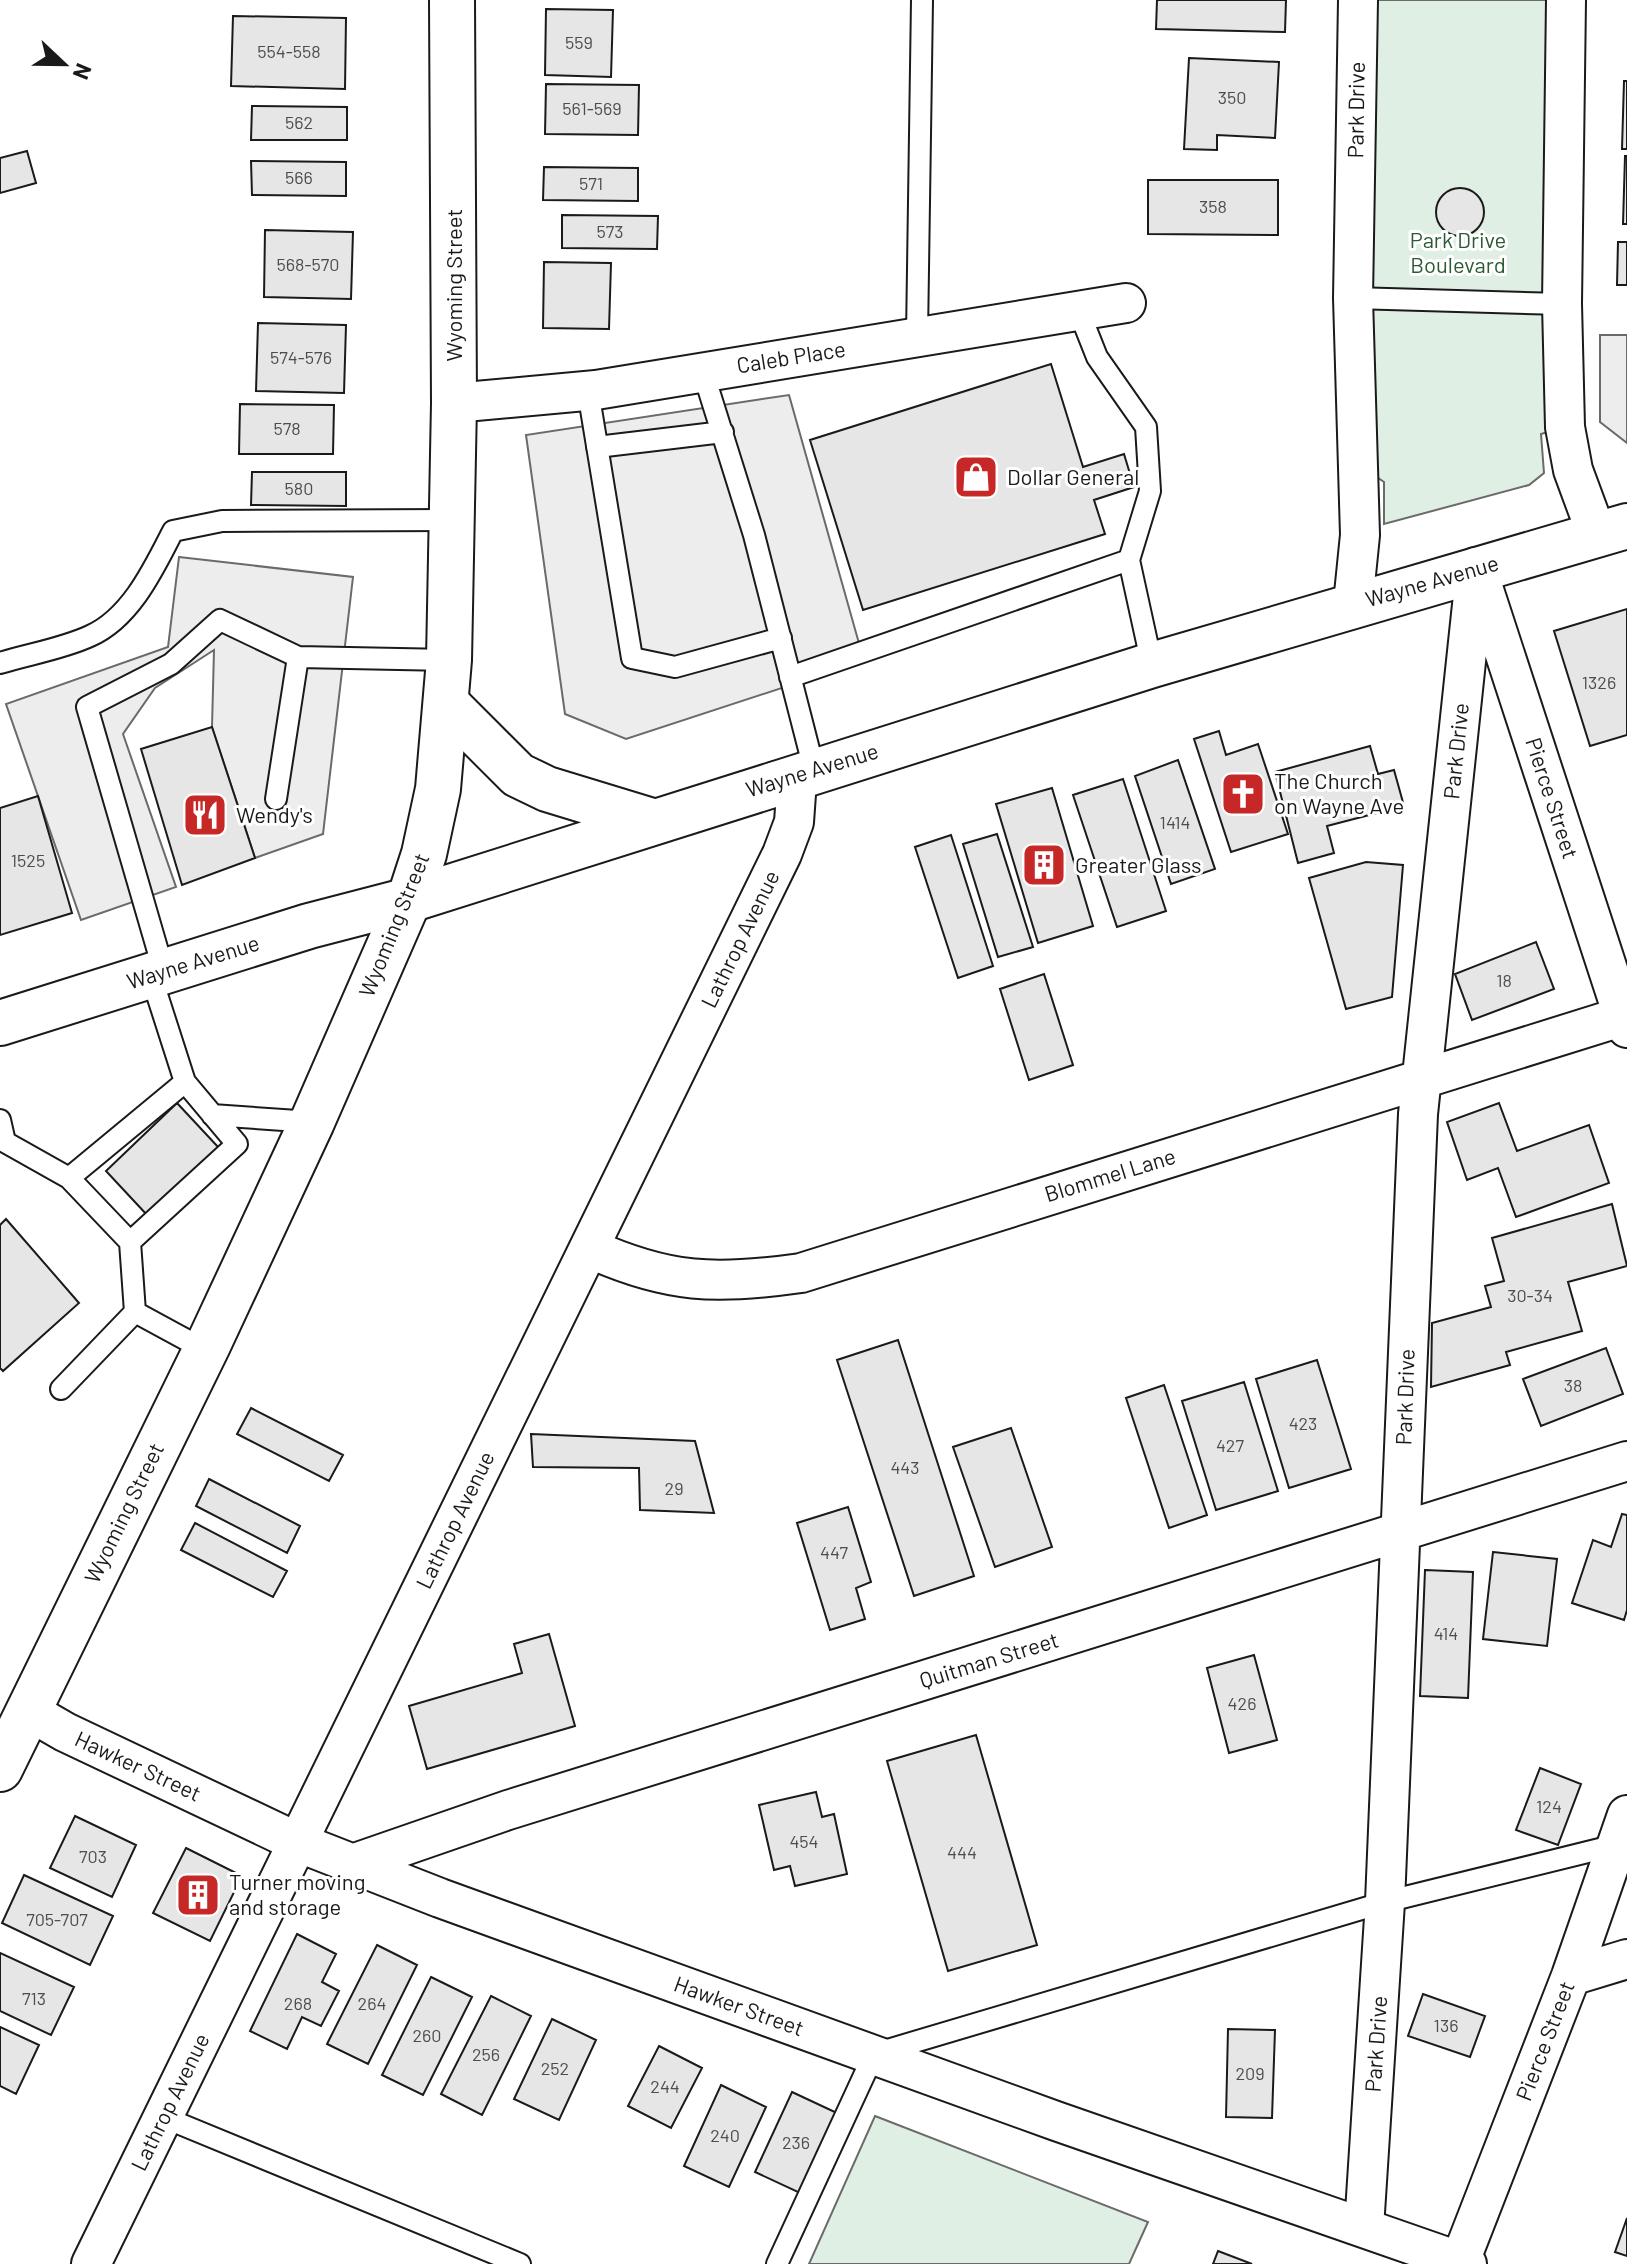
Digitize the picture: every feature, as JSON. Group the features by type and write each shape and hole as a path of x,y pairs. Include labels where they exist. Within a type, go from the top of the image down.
{"street":[{"name":"Wyoming Street","path":"0,1769 205,1350 312,1122 409,900 433,817 449,660 453,520 452,0"},
{"name":"Park Drive","path":"1353,604 1360,535 1353,298 1358,0"},
{"path":"1566,0 1562,304 1565,427 1573,470 1612,531"},
{"name":"Caleb Place","path":"454,403 588,391 1126,303"},
{"name":"Wayne Avenue","path":"0,1023 309,926 409,900 795,775 1152,665 1476,567 1612,531"},
{"name":"Park Drive","path":"1364,2228 1385,1902 1421,1081 1476,567"},
{"name":"Pierce Street","path":"1476,567 1626,1019"},
{"path":"446,703 518,775 547,789 652,821"},
{"name":"Lathrop Avenue","path":"91,2264 782,854 794,822 795,775"},
{"name":"Blommel Lane","path":"589,1248 625,1264 684,1280 738,1282 801,1273 1151,1161 1626,1019"},
{"name":"Quitman Street","path":"352,1864 523,1806 1627,1461"},
{"name":"Hawker Street","path":"27,1710 65,1732 297,1842 352,1864 1462,2263"},
{"name":"Pierce Street","path":"1462,2263 1571,1976 1622,1830"},
{"path":"1571,1976 1627,1959"}],"lane":[{"path":"917,336 922,0"},
{"path":"1353,298 1562,304"},
{"path":"1078,309 1097,357 1146,427 1150,491 1129,560 1152,665"},
{"path":"703,372 723,432 790,677 795,775"},
{"path":"588,391 632,658 675,667 781,638"},
{"path":"597,447 723,432"},
{"path":"0,663 91,636 123,612 173,531 222,521 453,520"},
{"path":"790,677 1129,560"},
{"path":"130,1242 187,1184 237,1144 185,1082 87,707 171,664 220,620 298,657 449,660"},
{"path":"276,799 298,657"},
{"path":"69,1178 141,1127 185,1082"},
{"path":"212,1115 312,1122"},
{"path":"0,1120 5,1142 69,1178 130,1242 135,1312 61,1389"},
{"path":"135,1312 205,1350"},
{"path":"777,2264 874,2054 1622,1830"},
{"path":"163,2117 520,2264"}],"green space":[{"name":"Park Drive Boulevard","path":"1358,0 1566,0 1565,427 1541,434 1544,473 1529,485 1384,524 1384,482 1359,465"},
{"path":"875,2116 1148,2222 1129,2264 809,2264"}],"shaded area":[{"path":"1600,335 1627,335 1627,443 1600,422"},
{"path":"789,395 864,661 626,739 565,714 526,435"},
{"path":"179,557 353,577 323,834 255,858 212,727 214,650 155,688 123,734 176,887 81,920 6,704 168,647"}],"building":[{"path":"1157,0 1286,0 1285,32 1156,29"},
{"path":"546,9 613,10 611,77 545,75"},
{"path":"233,16 346,18 345,89 231,86"},
{"path":"1189,58 1279,62 1275,138 1217,135 1217,150 1184,149"},
{"path":"1624,81 1627,81 1627,149 1622,149"},
{"path":"546,84 639,85 638,135 545,134"},
{"path":"252,106 347,107 347,140 251,140"},
{"path":"27,151 36,183 0,193 0,158"},
{"path":"1625,156 1627,224 1623,224"},
{"path":"251,161 346,162 346,196 252,195"},
{"path":"544,167 638,168 638,201 543,200"},
{"path":"1148,180 1278,180 1278,235 1148,234"},
{"path":"1460,188 1477,195 1484,212 1477,229 1460,236 1443,229 1436,212 1443,195"},
{"path":"562,215 658,216 657,249 562,248"},
{"path":"265,230 353,232 351,299 264,297"},
{"path":"1618,242 1627,242 1627,285 1617,285"},
{"path":"544,262 611,263 609,329 543,328"},
{"path":"258,323 346,325 344,393 256,391"},
{"name":"Dollar General","path":"1051,364 1083,467 1124,454 1134,487 1094,500 1105,534 863,610 810,440"},
{"path":"240,404 334,405 333,454 239,454"},
{"path":"252,472 346,472 346,506 251,505"},
{"path":"1627,609 1627,735 1590,746 1554,631"},
{"path":"212,727 255,858 182,885 141,749"},
{"name":"The Church on Wayne Ave","path":"1219,731 1226,755 1258,744 1288,834 1231,852 1194,739"},
{"path":"1370,746 1378,774 1394,770 1404,806 1327,826 1334,853 1298,863 1275,772"},
{"path":"1178,760 1215,869 1171,884 1135,776"},
{"path":"1123,779 1166,911 1117,927 1073,795"},
{"name":"Greater Glass","path":"1052,788 1093,926 1038,943 996,804"},
{"path":"38,796 72,913 0,935 0,808"},
{"path":"997,834 1033,947 998,957 963,844"},
{"path":"951,835 993,966 958,978 915,847"},
{"path":"1366,862 1403,865 1392,997 1346,1009 1309,878"},
{"path":"1536,942 1554,989 1472,1020 1455,974"},
{"path":"1044,974 1073,1065 1029,1080 1000,989"},
{"path":"177,1103 219,1148 148,1216 106,1171"},
{"path":"1499,1103 1517,1151 1589,1125 1609,1183 1516,1217 1498,1168 1467,1180 1447,1122"},
{"path":"1612,1204 1627,1266 1568,1282 1582,1331 1506,1352 1510,1365 1431,1387 1432,1323 1491,1307 1485,1286 1504,1281 1492,1238"},
{"path":"6,1219 79,1303 3,1371 0,1368 0,1225"},
{"path":"898,1340 974,1576 914,1596 837,1360"},
{"path":"1606,1348 1623,1394 1541,1426 1523,1379"},
{"path":"1317,1360 1351,1469 1289,1488 1256,1379"},
{"path":"1244,1382 1278,1491 1216,1510 1182,1401"},
{"path":"1164,1385 1207,1515 1169,1528 1126,1398"},
{"path":"251,1408 343,1455 329,1481 237,1434"},
{"path":"1011,1428 1052,1547 995,1567 953,1447"},
{"path":"531,1434 695,1441 714,1513 640,1510 639,1468 533,1467"},
{"path":"209,1479 300,1526 287,1553 196,1506"},
{"path":"848,1507 871,1582 856,1588 865,1619 830,1630 797,1523"},
{"path":"1622,1514 1627,1515 1627,1610 1624,1620 1572,1603 1593,1540 1611,1547"},
{"path":"195,1523 287,1571 273,1597 181,1550"},
{"path":"1493,1552 1557,1559 1547,1646 1483,1639"},
{"path":"1425,1570 1473,1572 1468,1698 1420,1696"},
{"path":"549,1634 575,1726 427,1769 409,1706 522,1673 514,1644"},
{"path":"1254,1655 1277,1740 1229,1753 1207,1668"},
{"path":"976,1735 1037,1945 948,1971 887,1761"},
{"path":"1540,1768 1581,1784 1558,1845 1516,1830"},
{"path":"816,1792 822,1817 834,1814 847,1874 795,1886 790,1866 774,1870 759,1805"},
{"path":"75,1816 136,1845 112,1897 50,1868"},
{"name":"Turner moving and storage","path":"186,1848 242,1876 210,1941 153,1913"},
{"path":"24,1875 113,1916 90,1965 2,1923"},
{"path":"297,1934 336,1954 322,1982 339,1991 321,2026 302,2017 287,2049 250,2031"},
{"path":"377,1945 417,1965 368,2064 327,2044"},
{"path":"0,1953 74,1987 51,2035 0,2011"},
{"path":"431,1977 472,1997 423,2095 382,2075"},
{"path":"1423,1994 1485,2016 1470,2057 1408,2036"},
{"path":"491,1996 531,2016 482,2115 441,2094"},
{"path":"552,2019 596,2040 559,2120 514,2099"},
{"path":"0,2027 39,2045 16,2094 0,2086"},
{"path":"1228,2029 1275,2030 1272,2118 1226,2117"},
{"path":"659,2046 702,2068 671,2128 628,2106"},
{"path":"721,2085 766,2107 729,2187 684,2166"},
{"path":"792,2092 837,2113 800,2193 755,2172"},
{"path":"1627,2218 1627,2256 1615,2252"},
{"path":"1218,2251 1252,2264 1213,2264"}],"place":[{"name":"Dollar General","path":"976,477"},
{"name":"The Church on Wayne Ave","path":"1243,794"},
{"name":"Wendy's","path":"205,815"},
{"name":"Greater Glass","path":"1044,865"},
{"name":"Turner moving and storage","path":"198,1895"}]}
